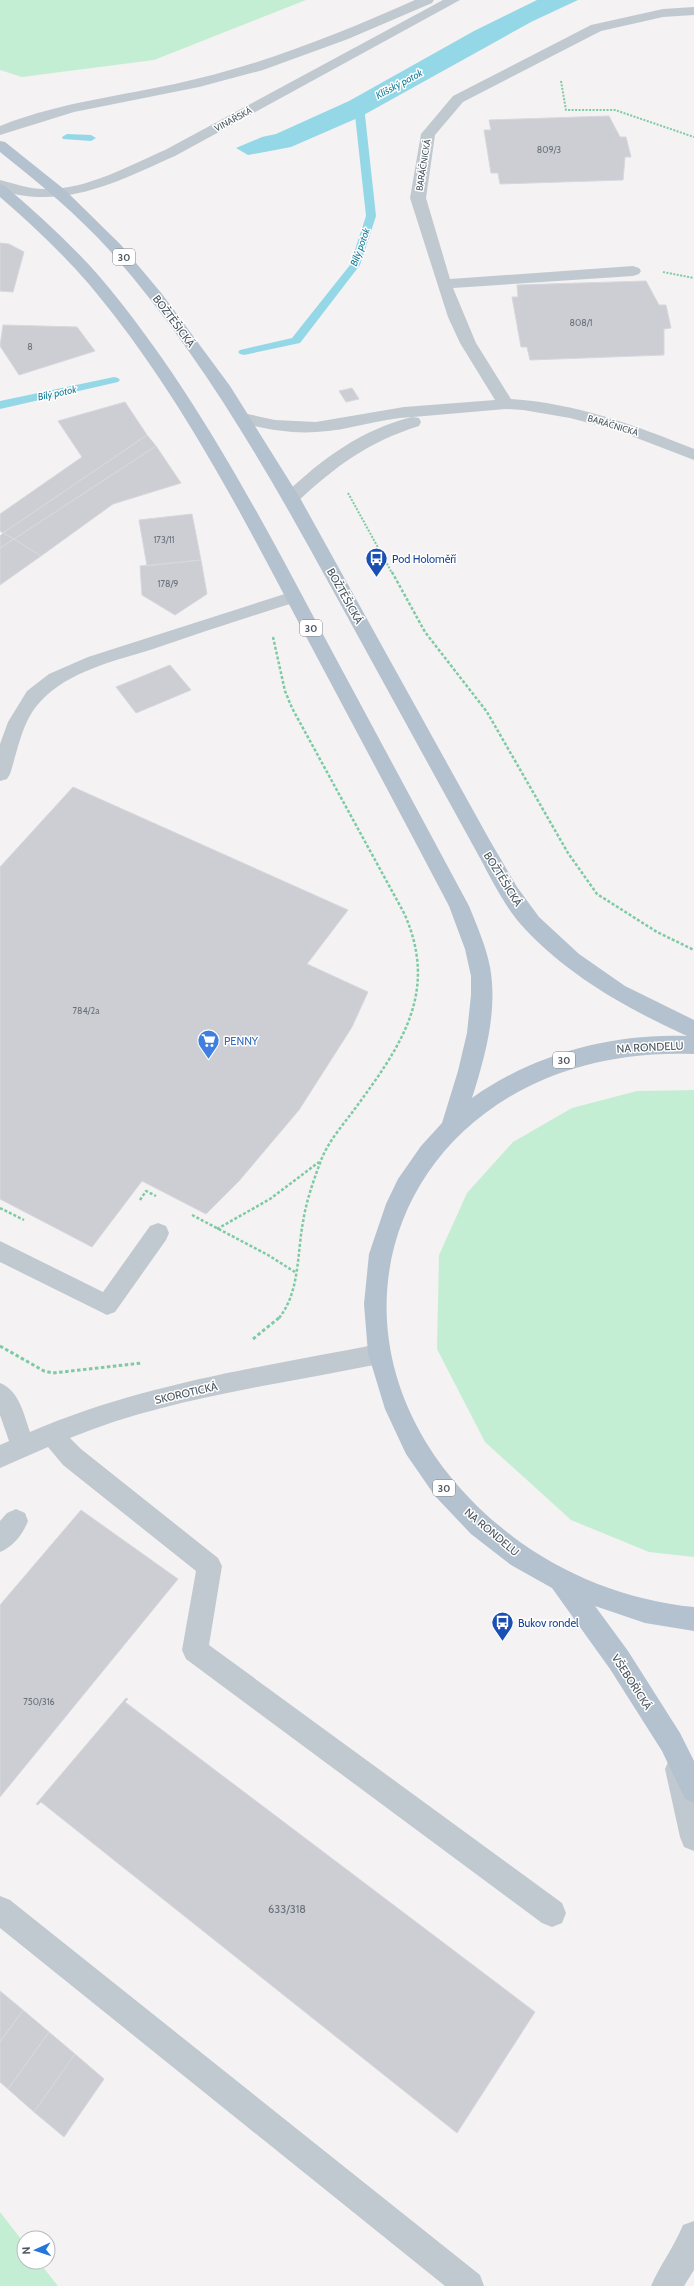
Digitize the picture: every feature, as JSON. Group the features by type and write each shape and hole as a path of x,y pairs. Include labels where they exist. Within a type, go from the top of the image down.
{"main road":[{"name":"BOŽTĚŠICKÁ","path":"0,146 60,193 116,248 146,285 243,418 291,498 482,844 532,923 572,960 618,992 694,1030"},
{"name":"30","path":"0,189 50,232 78,260 145,347 209,442 294,597 459,906 473,944 481,976 481,1009 474,1051 452,1126"},
{"name":"NA RONDELU","path":"694,1045 674,1043 626,1046 573,1057 530,1074 496,1092 452,1126 426,1154 405,1186 385,1230 376,1272 374,1310 379,1354 395,1407 415,1446 441,1485 473,1518 519,1556 561,1580 624,1606 679,1618 694,1619"},
{"name":"VŠEBOŘICKÁ","path":"561,1580 619,1660 672,1742 694,1790"}],"street":[{"path":"0,131 51,112 241,72 338,39 427,0"},
{"name":"VINAŘSKÁ","path":"0,185 38,194 60,193 130,171 170,153 453,0"},
{"name":"BARÁČNICKÁ","path":"506,404 468,343 444,284 418,198 428,134 458,99 596,28 663,13 694,11"},
{"path":"444,284 632,271"},
{"name":"BARÁČNICKÁ","path":"243,418 276,425 316,426 404,412 446,410 506,404 545,408 622,426 694,455"},
{"name":"BARÁČNICKÁ","path":"291,498 339,455 366,438 446,410"},
{"path":"0,774 3,756 26,708 33,696 49,683 88,665 294,597"},
{"path":"0,1251 107,1305 158,1234"},
{"name":"SKOROTICKÁ","path":"0,1458 23,1447 111,1412 160,1399 379,1354"},
{"path":"0,1394 10,1409 23,1447"},
{"path":"52,1435 72,1457 209,1566 195,1650 552,1913"},
{"path":"0,1540 16,1522"},
{"path":"672,1742 694,1837"},
{"path":"0,1910 469,2286"},
{"path":"666,2286 685,2257 694,2236"}],"path":[{"path":"561,78 566,110 615,110 694,137"},
{"path":"348,492 425,632 487,712 568,853 597,894 657,932 694,950"},
{"path":"248,1343 280,1317 288,1303 294,1284 303,1220 320,1162 332,1141 385,1067 403,1037 413,1008 417,983 417,960 413,933 404,912 292,708 285,691 265,606"},
{"path":"217,1228 260,1207 289,1187 320,1162"},
{"path":"0,1346 44,1371 53,1373 146,1363"}],"green space":[{"path":"0,0 306,0 154,60 22,77 0,70"},
{"path":"694,1090 694,1557 649,1552 571,1520 485,1442 437,1349 439,1255 467,1193 513,1142 572,1108 637,1091"},
{"path":"0,2212 16,2233 16,2270 45,2270 58,2286 0,2286"}],"water":[{"path":"537,0 578,0 531,22 360,117 291,147 248,155 236,148 262,137 276,134 349,101 474,31"}],"building":[{"path":"609,116 620,137 626,137 631,157 625,157 623,180 500,184 498,173 491,173 484,130 491,130 489,120"},
{"path":"0,243 9,244 24,252 13,292 0,291"},
{"path":"646,281 659,305 666,305 671,328 664,329 664,355 530,360 527,347 521,347 512,297 518,297 517,285"},
{"path":"3,325 77,327 95,351 19,375 0,346"},
{"path":"352,388 359,399 346,402 339,391"},
{"path":"125,402 147,435 3,533 0,531 0,514 82,457 58,421"},
{"path":"147,435 156,446 14,539 3,533"},
{"path":"156,446 181,483 113,504 41,556 14,539"},
{"path":"192,514 201,560 147,566 139,520"},
{"path":"3,533 14,539 0,548 0,536"},
{"path":"14,539 41,556 0,585 0,548"},
{"path":"201,560 207,594 175,615 142,595 140,566"},
{"path":"170,665 191,690 136,713 116,687"},
{"path":"73,787 348,910 307,964 368,992 352,1027 299,1110 239,1181 206,1214 142,1181 92,1247 0,1199 0,867"},
{"path":"81,1510 178,1579 0,1797 0,1605"},
{"path":"126,1698 128,1699 125,1702 535,2012 457,2133 41,1802 38,1805 36,1804"},
{"path":"0,1991 23,2010 0,2042"},
{"path":"23,2010 49,2032 8,2089 0,2082 0,2042"},
{"path":"49,2032 75,2054 34,2112 8,2089"},
{"path":"75,2054 104,2079 64,2137 34,2112"}],"waterway":[{"name":"Bílý potok","path":"244,352 296,341 355,265 371,216 359,106"},
{"name":"Klíšský potok","path":"67,137 91,138"},
{"name":"Bílý potok","path":"0,405 114,380"}],"place":[{"name":"Pod Holoměří","path":"377,578"},
{"name":"PENNY","path":"208,1060"},
{"name":"Bukov rondel","path":"503,1642"}]}
